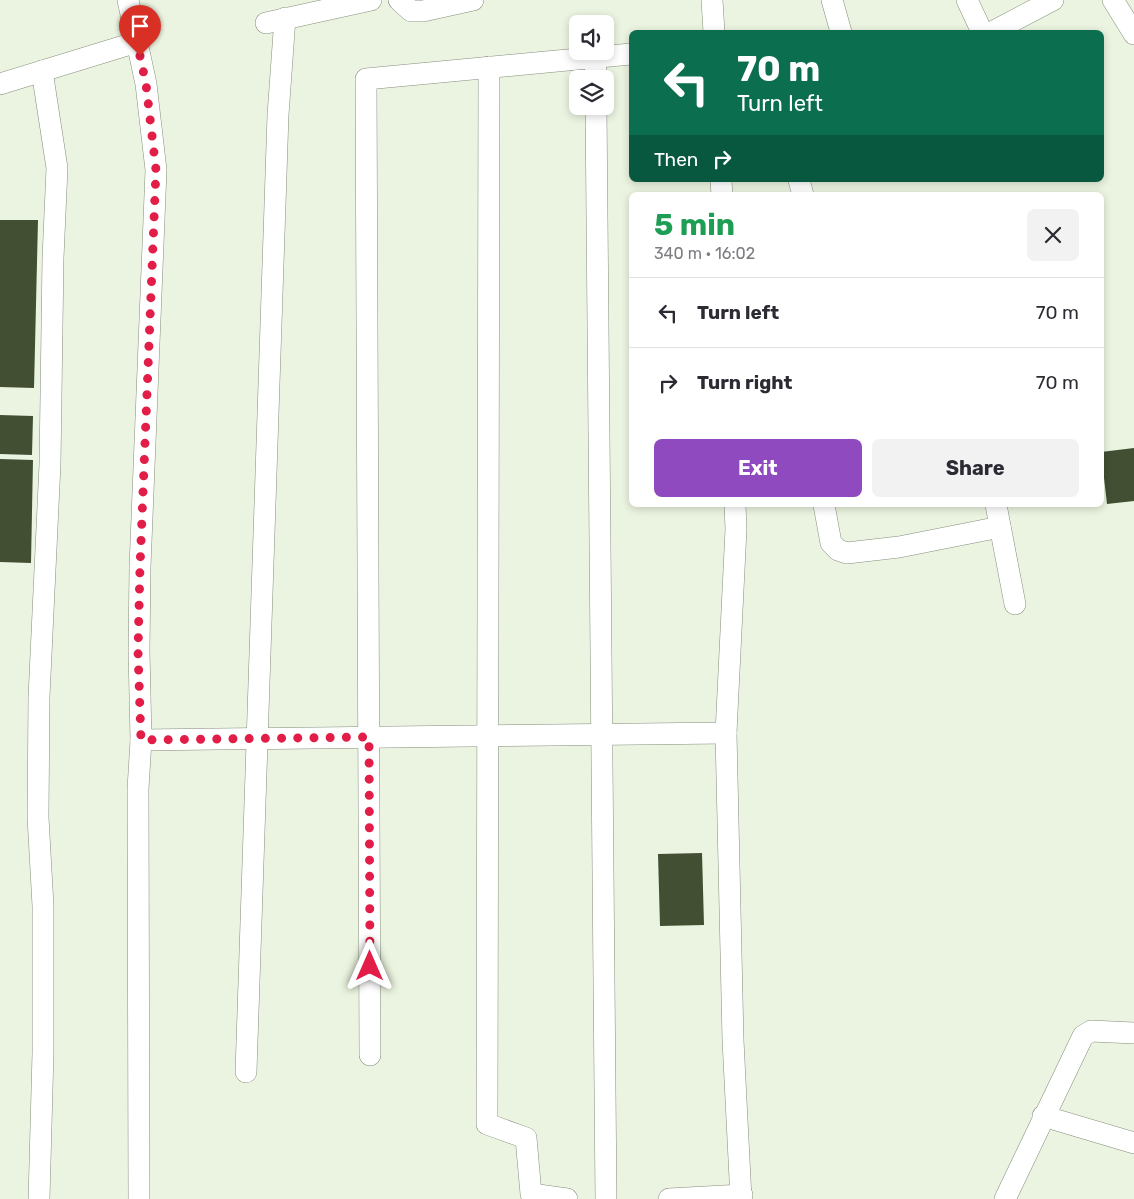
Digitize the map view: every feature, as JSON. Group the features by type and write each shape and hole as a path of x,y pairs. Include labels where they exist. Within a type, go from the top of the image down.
{"street":[{"path":"128,0 146,84 156,170 138,651 141,740 138,789 139,1199"},
{"path":"246,1072 278,115 275,21 371,0"},
{"path":"399,0 411,11 473,0"},
{"path":"712,0 714,30"},
{"path":"832,0 840,30"},
{"path":"966,0 981,30"},
{"path":"996,30 1053,0"},
{"path":"1112,0 1134,34"},
{"path":"0,84 137,42"},
{"path":"614,55 629,54"},
{"path":"370,1054 366,79 569,59"},
{"path":"489,67 488,1124 526,1138 531,1194 567,1199"},
{"path":"39,1199 43,1053 43,906 38,817 39,697 50,464 53,258 57,168 42,71"},
{"path":"596,115 606,1199"},
{"path":"669,1199 741,1197 733,1040 726,733 736,529 735,507"},
{"path":"824,507 831,543 838,550 847,553 899,547 1000,527"},
{"path":"996,507 1015,604"},
{"path":"141,740 726,733"},
{"path":"1005,1199 1043,1116 1083,1036 1091,1031 1134,1033"},
{"path":"1043,1116 1134,1144"}],"building":[{"path":"0,220 38,220 34,388 0,387"},
{"path":"0,415 33,416 32,455 0,454"},
{"path":"1134,448 1134,501 1107,504 1104,478 1104,452"},
{"path":"0,459 33,460 31,563 0,562"},
{"path":"702,853 704,925 660,926 658,854"}],"route":[{"path":"140,56 146,84 156,170 140,567 138,651 141,740 369,737 370,966"}]}
